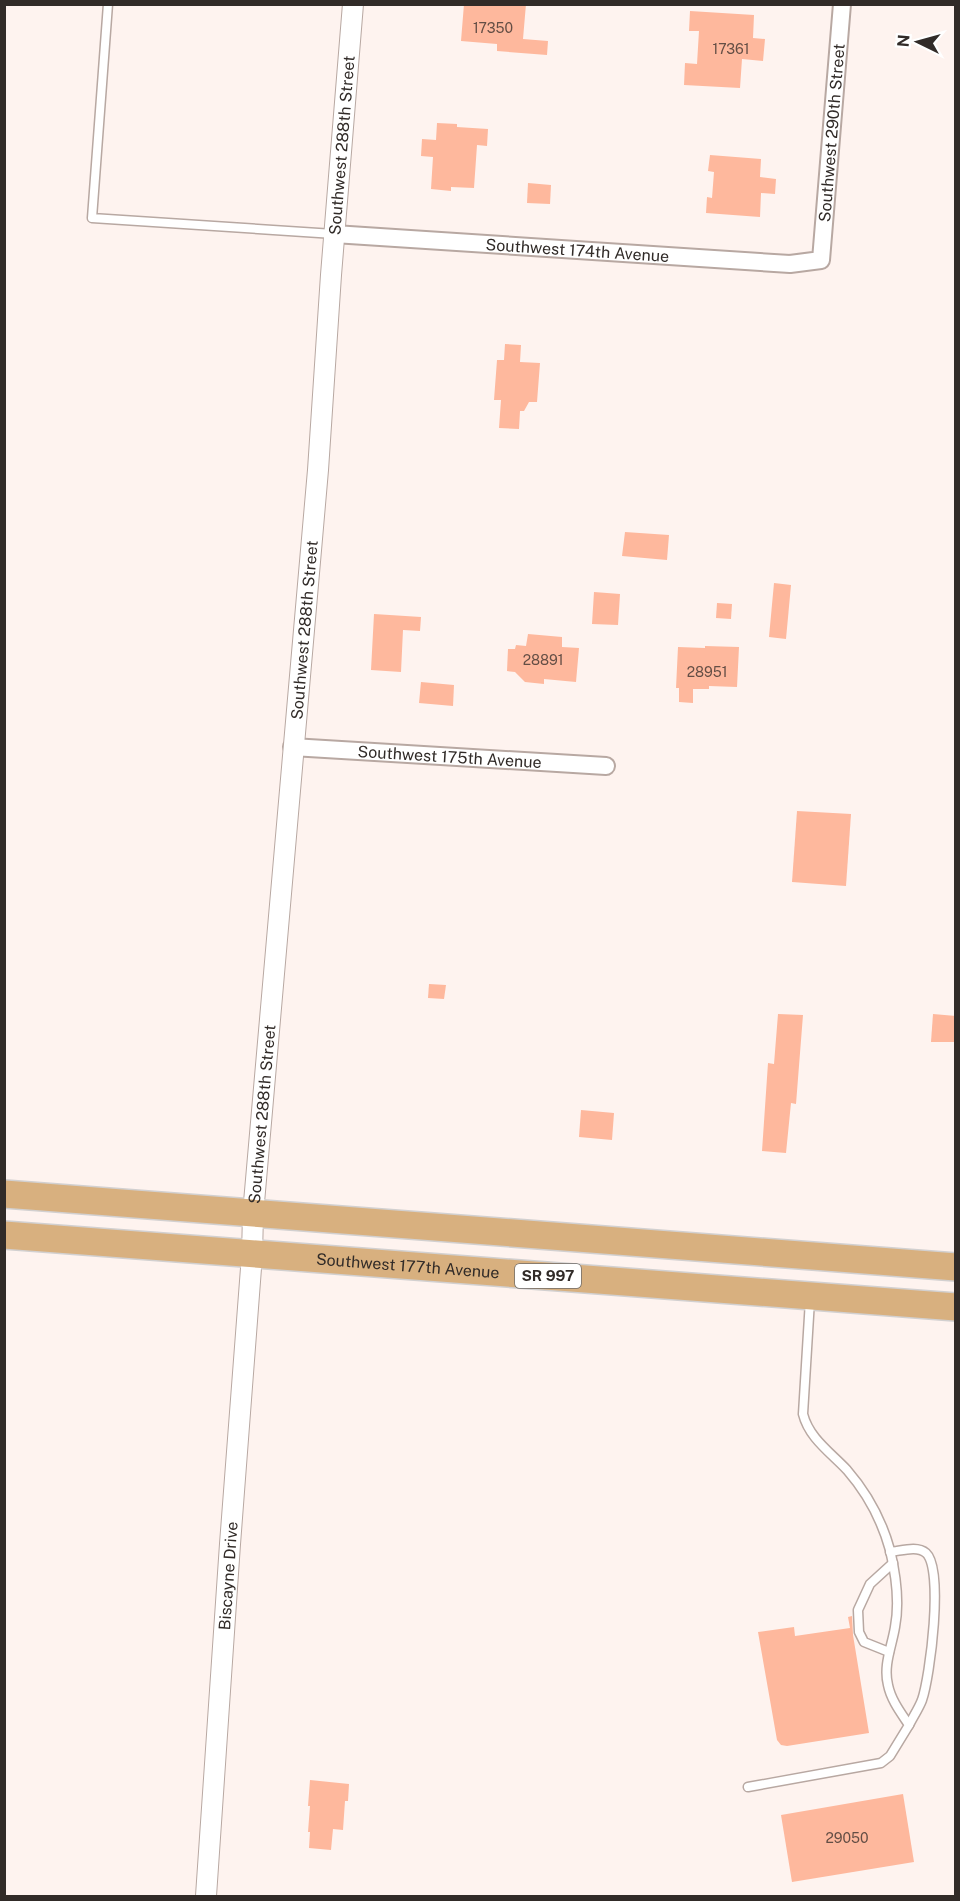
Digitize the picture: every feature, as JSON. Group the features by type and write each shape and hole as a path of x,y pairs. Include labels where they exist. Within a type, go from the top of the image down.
{"highway":[{"path":"4,1194 956,1267"},
{"name":"Southwest 177th Avenue","path":"4,1235 956,1307"}],"street":[{"name":"Southwest 288th Street","path":"252,1255 253,1214 292,747 317,481 353,4"},
{"name":"Southwest 290th Street","path":"821,260 842,4"},
{"name":"Southwest 174th Avenue","path":"334,234 790,264 821,260"},
{"name":"Southwest 175th Avenue","path":"292,747 606,766"},
{"name":"Biscayne Drive","path":"206,1896 252,1255"}],"lane":[{"path":"108,4 92,218 334,234"},
{"path":"810,1296 803,1395 805,1422 817,1440 847,1471 862,1491 881,1524 896,1582 897,1611 887,1666 888,1686 892,1698 909,1725"},
{"path":"748,1787 875,1766 890,1756 909,1725 922,1699 934,1630 933,1566 925,1552 917,1549 890,1552"},
{"path":"889,1652 864,1642 860,1632 858,1610 870,1584 892,1563"}],"building":[{"path":"464,4 526,4 523,39 548,41 547,55 497,51 497,44 461,41"},
{"path":"690,11 754,15 753,38 765,39 763,61 742,59 740,88 684,85 685,63 697,64 699,31 689,31"},
{"path":"437,123 488,129 487,146 477,145 474,188 451,187 451,191 431,189 433,157 421,156 422,139 436,140"},
{"path":"710,155 761,159 760,177 776,179 775,194 761,193 760,217 706,213 707,197 712,198 714,172 708,171"},
{"path":"528,183 551,185 550,204 527,203"},
{"path":"505,344 521,345 520,362 540,363 537,402 529,402 524,411 520,411 519,429 499,428 501,400 494,400 497,360 504,360"},
{"path":"625,532 669,535 667,560 622,556"},
{"path":"774,583 791,585 786,639 769,637"},
{"path":"594,592 620,594 618,625 592,624"},
{"path":"717,603 732,604 731,619 716,618"},
{"path":"374,614 421,617 420,631 403,630 401,672 371,670"},
{"path":"528,634 562,637 562,647 579,648 576,682 544,679 544,684 525,682 515,672 507,671 508,649 515,649 516,645 526,646"},
{"path":"705,646 739,647 737,687 709,686 709,689 693,689 693,703 679,702 679,688 676,688 678,647 705,648"},
{"path":"421,682 454,685 453,706 419,703"},
{"path":"797,811 851,814 846,886 792,882"},
{"path":"429,984 446,985 444,999 428,998"},
{"path":"778,1014 803,1015 796,1104 791,1103 786,1153 762,1151 768,1063 774,1064"},
{"path":"933,1014 956,1016 956,1042 931,1042"},
{"path":"581,1110 614,1113 612,1140 579,1137"},
{"path":"852,1616 869,1733 787,1746 781,1745 777,1740 758,1632 794,1627 795,1636 850,1628 848,1617"},
{"path":"310,1780 349,1784 343,1830 333,1829 331,1850 309,1848"},
{"path":"903,1794 914,1862 792,1882 781,1815"}]}
